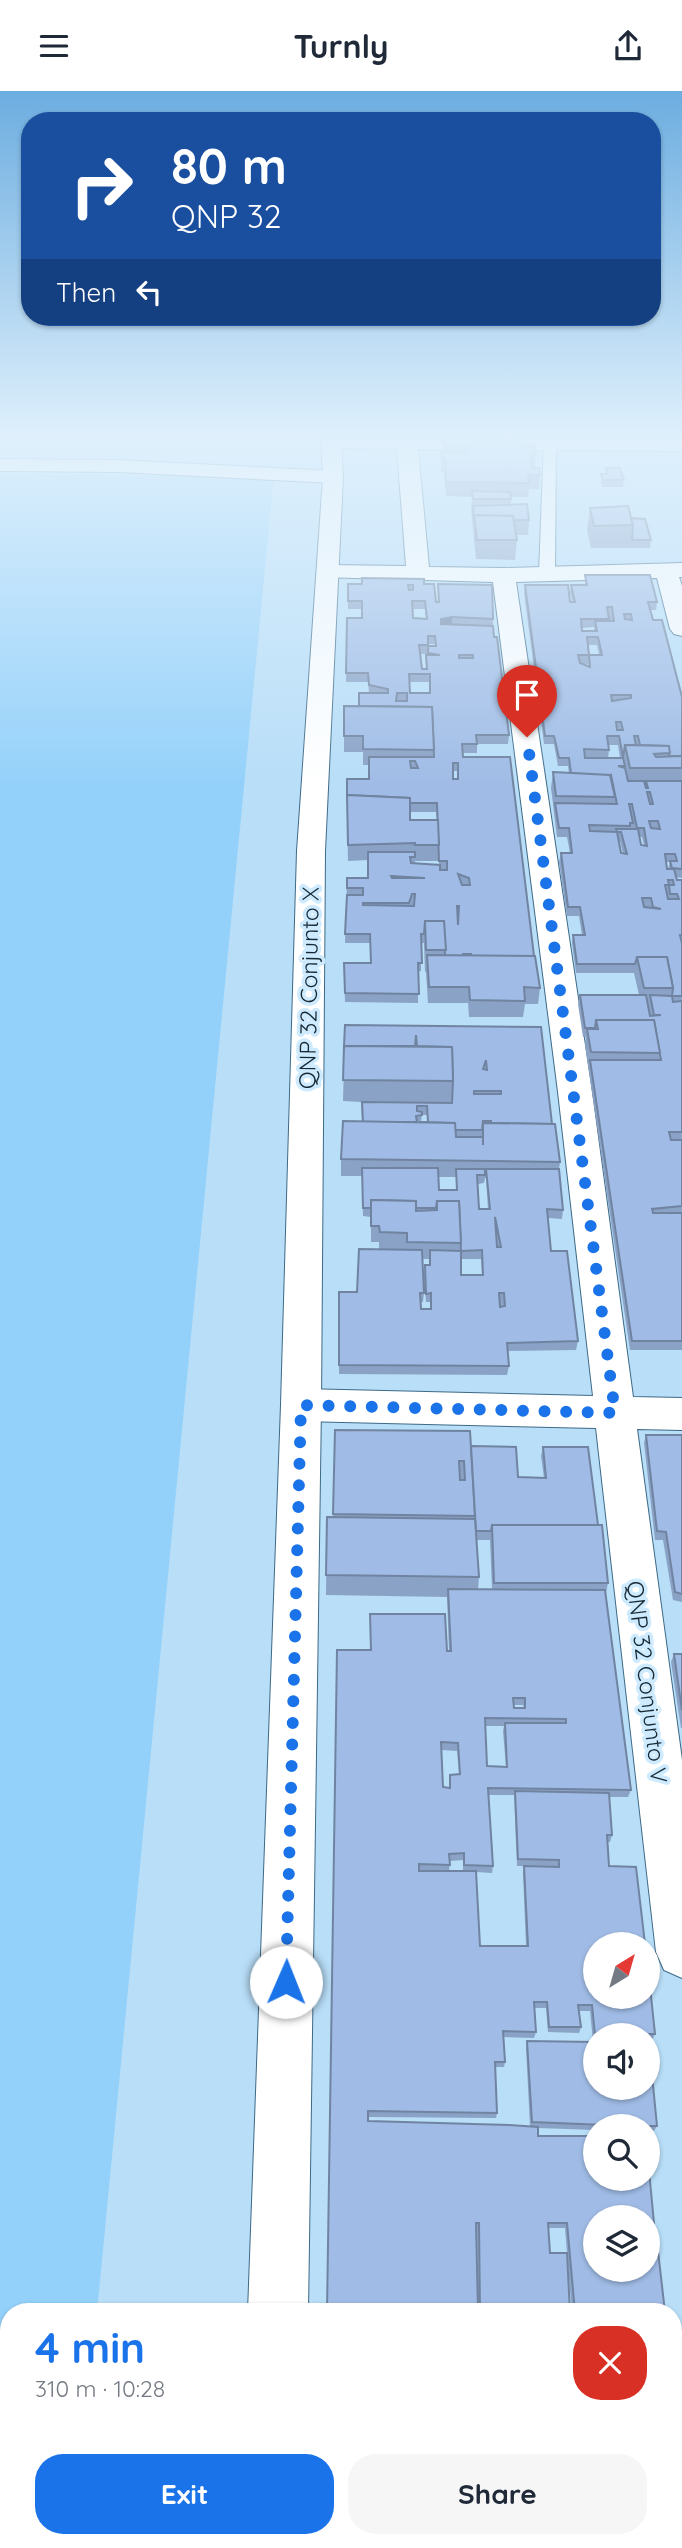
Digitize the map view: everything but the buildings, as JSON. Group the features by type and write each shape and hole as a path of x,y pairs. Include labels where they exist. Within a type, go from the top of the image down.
{"street":[{"name":"QNP 32 Conjunto X","path":"278,2303 301,1405 311,851 329,555"},
{"path":"416,555 418,574"},
{"path":"328,572 504,575 674,570 682,629"},
{"name":"QNP 32 Conjunto V","path":"504,575 573,1078 682,1952"},
{"path":"301,1405 682,1414"}],"lane":[{"path":"547,555 547,574"}],"shaded area":[{"path":"0,555 266,555 98,2303 0,2303"}],"route":[{"path":"286,1982 301,1405 615,1413 527,737"}]}
